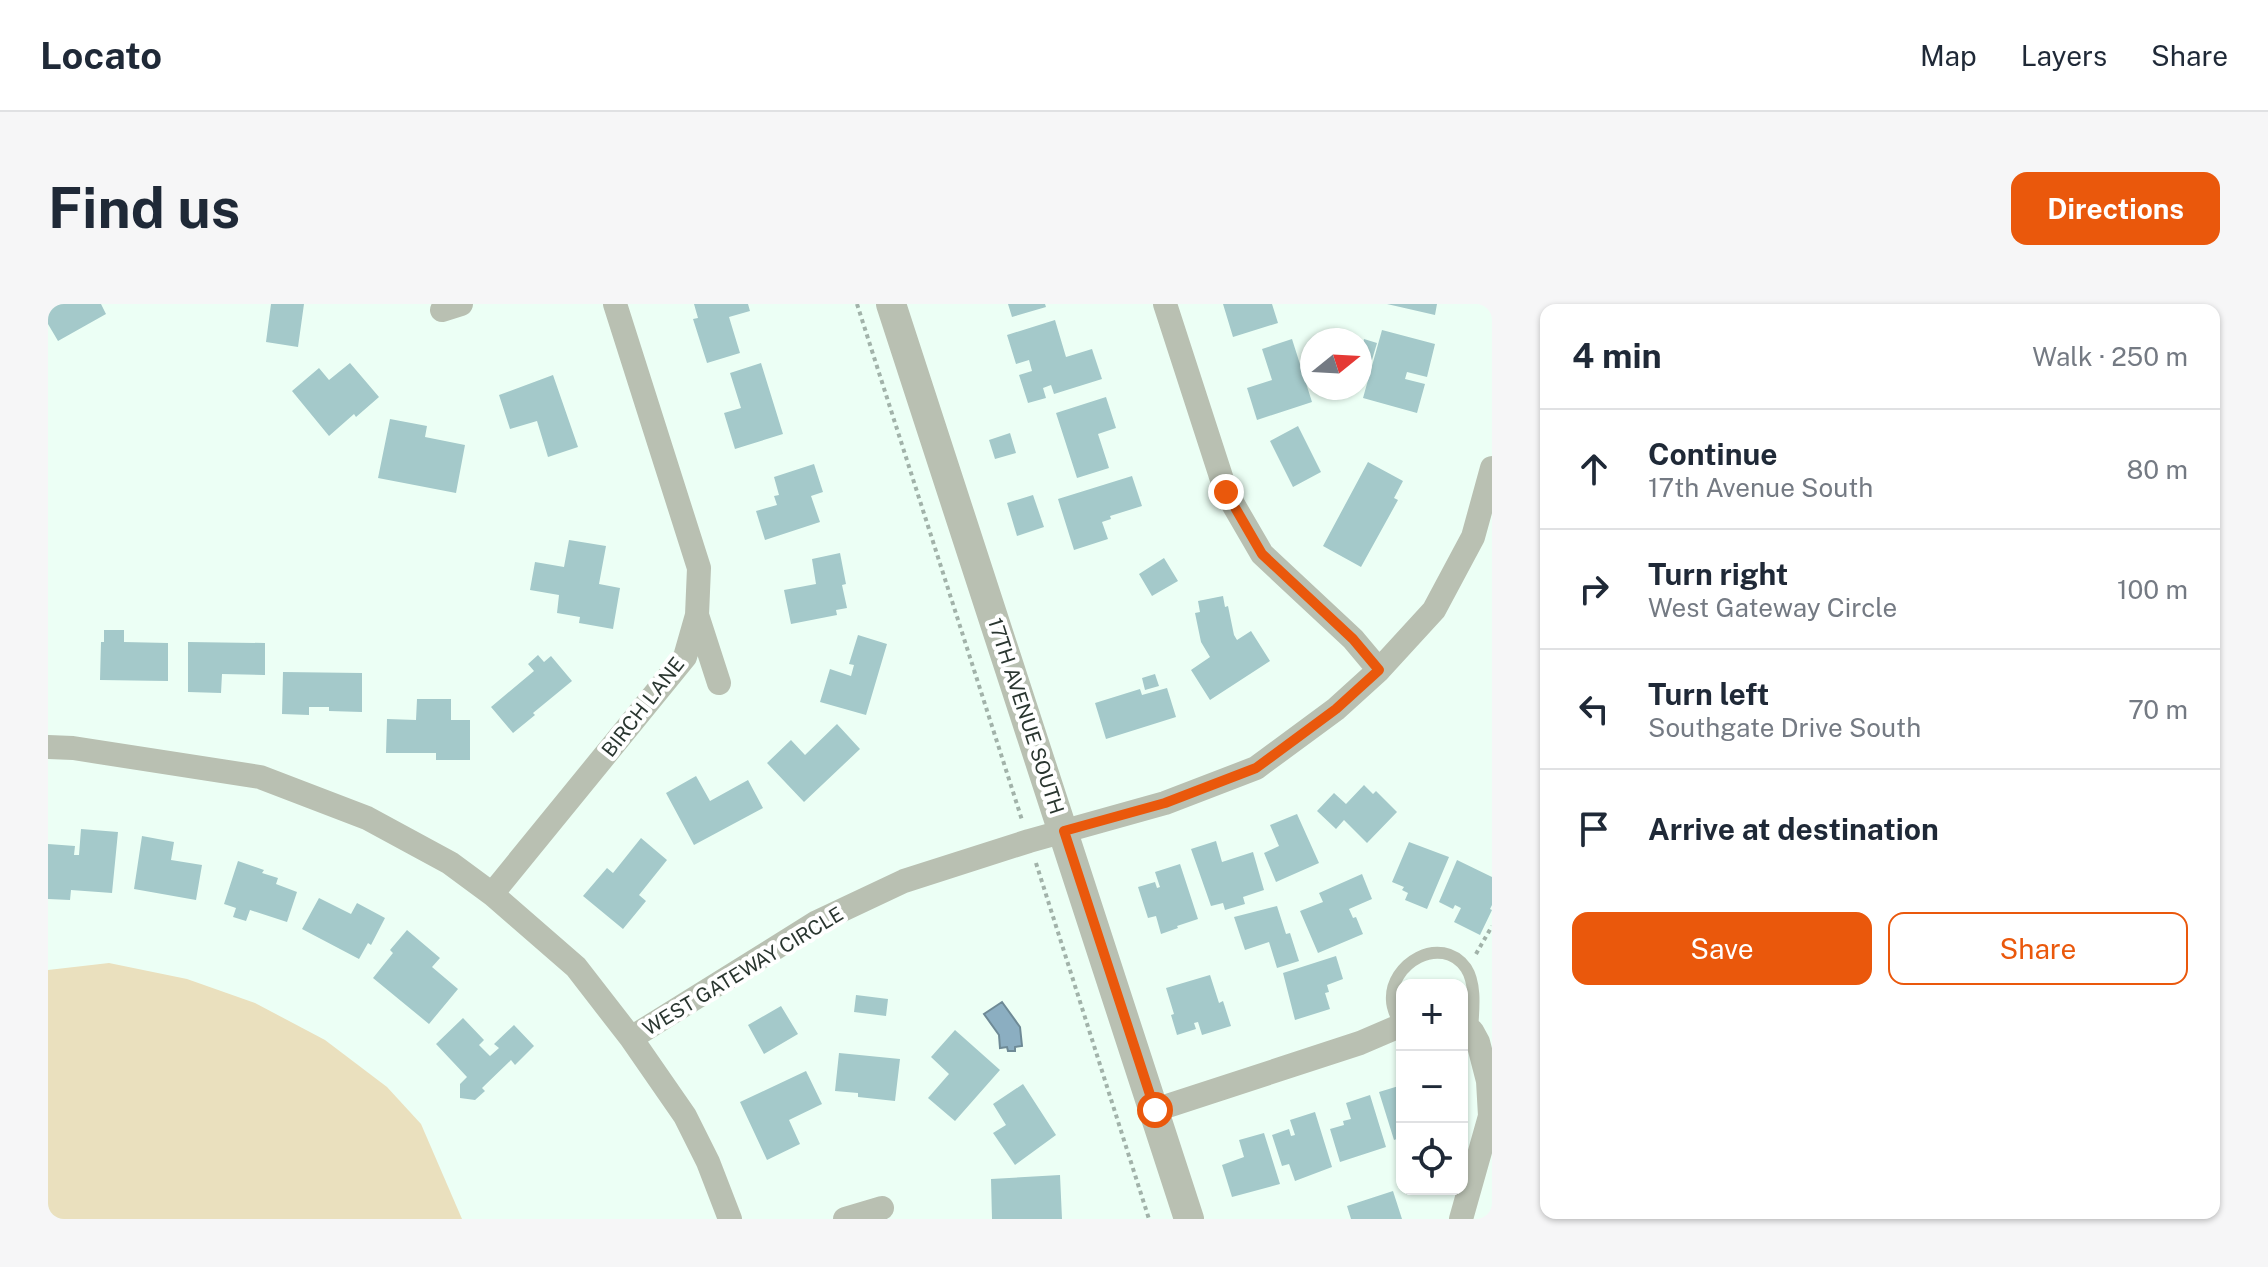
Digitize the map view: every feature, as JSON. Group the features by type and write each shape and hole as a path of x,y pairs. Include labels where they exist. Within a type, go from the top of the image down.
{"street":[{"name":"BIRCH LANE","path":"492,894 685,657 697,615 699,568 615,304"},
{"name":"17TH AVENUE SOUTH","path":"891,304 1189,1219"},
{"path":"1165,304 1226,492 1262,554 1353,639 1379,670"},
{"name":"WEST GATEWAY CIRCLE","path":"631,1038 817,922 904,881 1029,841 1165,803 1256,768 1336,709 1379,670 1434,610 1473,537 1492,468"},
{"path":"697,615 719,683"},
{"path":"48,747 73,748 260,777 367,818 450,863 492,894 576,967 631,1038 685,1116 708,1162 730,1219"},
{"path":"1155,1110 1360,1043 1396,1027"},
{"path":"1461,1219 1490,1116 1488,1081 1478,1042 1468,1029"},
{"path":"845,1219 882,1208"}],"lane":[{"path":"1397,979 1412,960 1430,952 1449,955 1467,969 1472,984 1468,1019"},
{"path":"1396,980 1391,1003 1396,1014"}],"path":[{"path":"857,304 1149,1219"},
{"path":"1467,969 1492,926"}],"shaded area":[{"path":"109,963 187,979 255,1003 325,1040 387,1087 421,1124 462,1219 48,1219 48,970"}],"water":[{"path":"1002,1002 1020,1027 1022,1046 1015,1047 1015,1051 1000,1048 999,1035 984,1014"}],"building":[{"path":"48,304 101,304 106,314 58,341 48,324"},
{"path":"271,304 304,304 298,347 266,342"},
{"path":"694,304 748,304 750,311 729,317 740,353 707,363 693,319 698,318"},
{"path":"1008,304 1045,304 1046,307 1012,317"},
{"path":"1223,304 1272,304 1278,323 1233,337"},
{"path":"1387,304 1437,304 1435,315"},
{"path":"1055,320 1066,357 1092,349 1102,379 1054,394 1051,385 1043,388 1046,398 1028,403 1019,375 1032,371 1029,360 1016,364 1007,335"},
{"path":"1382,330 1435,344 1427,377 1407,372 1405,379 1425,384 1417,413 1370,400 1372,366"},
{"path":"1292,339 1300,364 1300,400 1312,402 1257,420 1247,388 1272,380 1262,349"},
{"path":"1372,341 1377,343 1372,360"},
{"path":"350,363 379,397 329,436 292,391 319,368 329,380"},
{"path":"761,363 783,434 735,449 724,413 741,408 730,373"},
{"path":"553,375 578,447 548,457 537,421 510,429 499,395"},
{"path":"1106,397 1116,428 1098,434 1109,468 1077,478 1056,413"},
{"path":"390,419 427,426 425,437 465,445 456,493 378,478"},
{"path":"1298,426 1321,472 1293,487 1270,441"},
{"path":"1010,433 1016,453 995,459 989,440"},
{"path":"1368,462 1403,481 1394,498 1398,500 1361,567 1323,546"},
{"path":"814,464 823,492 811,496 820,522 765,540 756,511 777,505 774,496 779,495 774,477"},
{"path":"1132,476 1142,506 1110,516 1111,519 1102,522 1108,539 1074,550 1058,499"},
{"path":"1033,495 1044,527 1017,536 1007,503"},
{"path":"569,540 606,546 599,584 620,588 613,629 579,623 580,617 557,613 559,595 530,590 535,562 564,567"},
{"path":"840,553 847,608 836,610 837,615 791,624 784,590 816,584 812,559"},
{"path":"1164,558 1178,581 1152,596 1139,574"},
{"path":"1223,596 1237,640 1251,631 1270,661 1210,700 1191,670 1210,657 1201,642 1195,613 1200,612 1198,601"},
{"path":"104,630 124,630 124,642 168,643 168,681 100,680"},
{"path":"858,635 887,644 866,715 820,702 830,669 851,676 854,665 849,664"},
{"path":"188,642 265,643 265,675 222,674 221,693 188,692"},
{"path":"538,655 544,662 551,656 572,681 513,733 491,707 534,671 528,664"},
{"path":"283,672 362,673 362,712 309,707 309,715 282,714"},
{"path":"1155,674 1159,686 1145,690 1142,678"},
{"path":"1167,688 1176,717 1106,739 1095,703 1140,689 1142,695"},
{"path":"417,699 451,699 451,720 470,720 470,760 436,760 436,753 386,753 387,719 416,720"},
{"path":"837,724 860,749 804,802 767,763 791,740 805,755"},
{"path":"696,776 710,801 748,780 763,808 694,845 666,793"},
{"path":"1364,785 1373,794 1376,791 1397,812 1367,843 1344,820 1336,829 1317,811 1334,793 1346,804"},
{"path":"1297,814 1319,863 1276,882 1264,853 1279,846 1270,825"},
{"path":"81,829 118,832 112,893 71,890 70,900 48,899 48,844 75,846 74,855 79,855"},
{"path":"142,836 174,842 171,860 202,865 196,900 134,889"},
{"path":"641,838 667,860 639,895 646,901 623,929 583,896 607,868 613,873"},
{"path":"1216,841 1222,862 1253,852 1264,890 1243,897 1245,904 1225,910 1223,903 1211,906 1191,849"},
{"path":"1409,842 1449,857 1427,909 1405,900 1408,893 1402,890 1404,887 1392,882"},
{"path":"1457,860 1492,877 1492,910 1480,935 1454,922 1461,908 1455,905 1453,909 1439,902"},
{"path":"238,861 264,870 262,873 278,878 276,884 297,892 287,922 250,910 246,921 233,917 236,908 224,904"},
{"path":"1180,864 1198,919 1161,934 1156,916 1148,918 1138,887 1155,882 1157,888 1160,887 1155,872"},
{"path":"1362,874 1372,899 1349,909 1363,934 1318,953 1300,911 1323,902 1319,893"},
{"path":"319,898 351,914 357,903 385,918 371,945 368,943 359,959 302,929"},
{"path":"1277,906 1299,961 1277,968 1269,942 1245,950 1234,917"},
{"path":"407,930 440,958 432,967 458,989 429,1024 373,978"},
{"path":"1336,956 1343,979 1327,985 1329,992 1325,993 1330,1009 1295,1020 1283,973"},
{"path":"1210,975 1231,1026 1202,1035 1198,1022 1194,1023 1196,1029 1177,1035 1166,988"},
{"path":"856,995 888,999 886,1016 854,1012"},
{"path":"781,1006 798,1034 764,1054 748,1025"},
{"path":"463,1018 484,1040 479,1045 490,1056 499,1048 494,1044 514,1025 534,1046 515,1065 511,1060 482,1088 485,1091 475,1100 460,1098 460,1084 467,1077 436,1044"},
{"path":"955,1030 1000,1070 955,1121 928,1098 949,1074 931,1057"},
{"path":"839,1053 900,1059 895,1101 835,1091"},
{"path":"806,1071 822,1104 789,1120 800,1144 767,1160 740,1102"},
{"path":"1023,1084 1056,1135 1015,1165 993,1133 1006,1125 993,1104"},
{"path":"1396,1087 1394,1140 1379,1092"},
{"path":"1370,1095 1386,1147 1340,1162 1330,1129 1344,1125 1343,1121 1351,1119 1346,1103"},
{"path":"1315,1112 1332,1167 1295,1181 1289,1164 1282,1166 1272,1135 1289,1129 1291,1136 1295,1135 1290,1120"},
{"path":"1264,1133 1280,1184 1232,1197 1222,1165 1244,1157 1239,1140"},
{"path":"1060,1175 1062,1219 992,1219 991,1179"},
{"path":"1393,1191 1402,1219 1351,1219 1347,1206"}],"route":[{"path":"1155,1110 1064,831 1165,803 1256,768 1336,709 1379,670 1353,639 1262,554 1226,492"}]}
